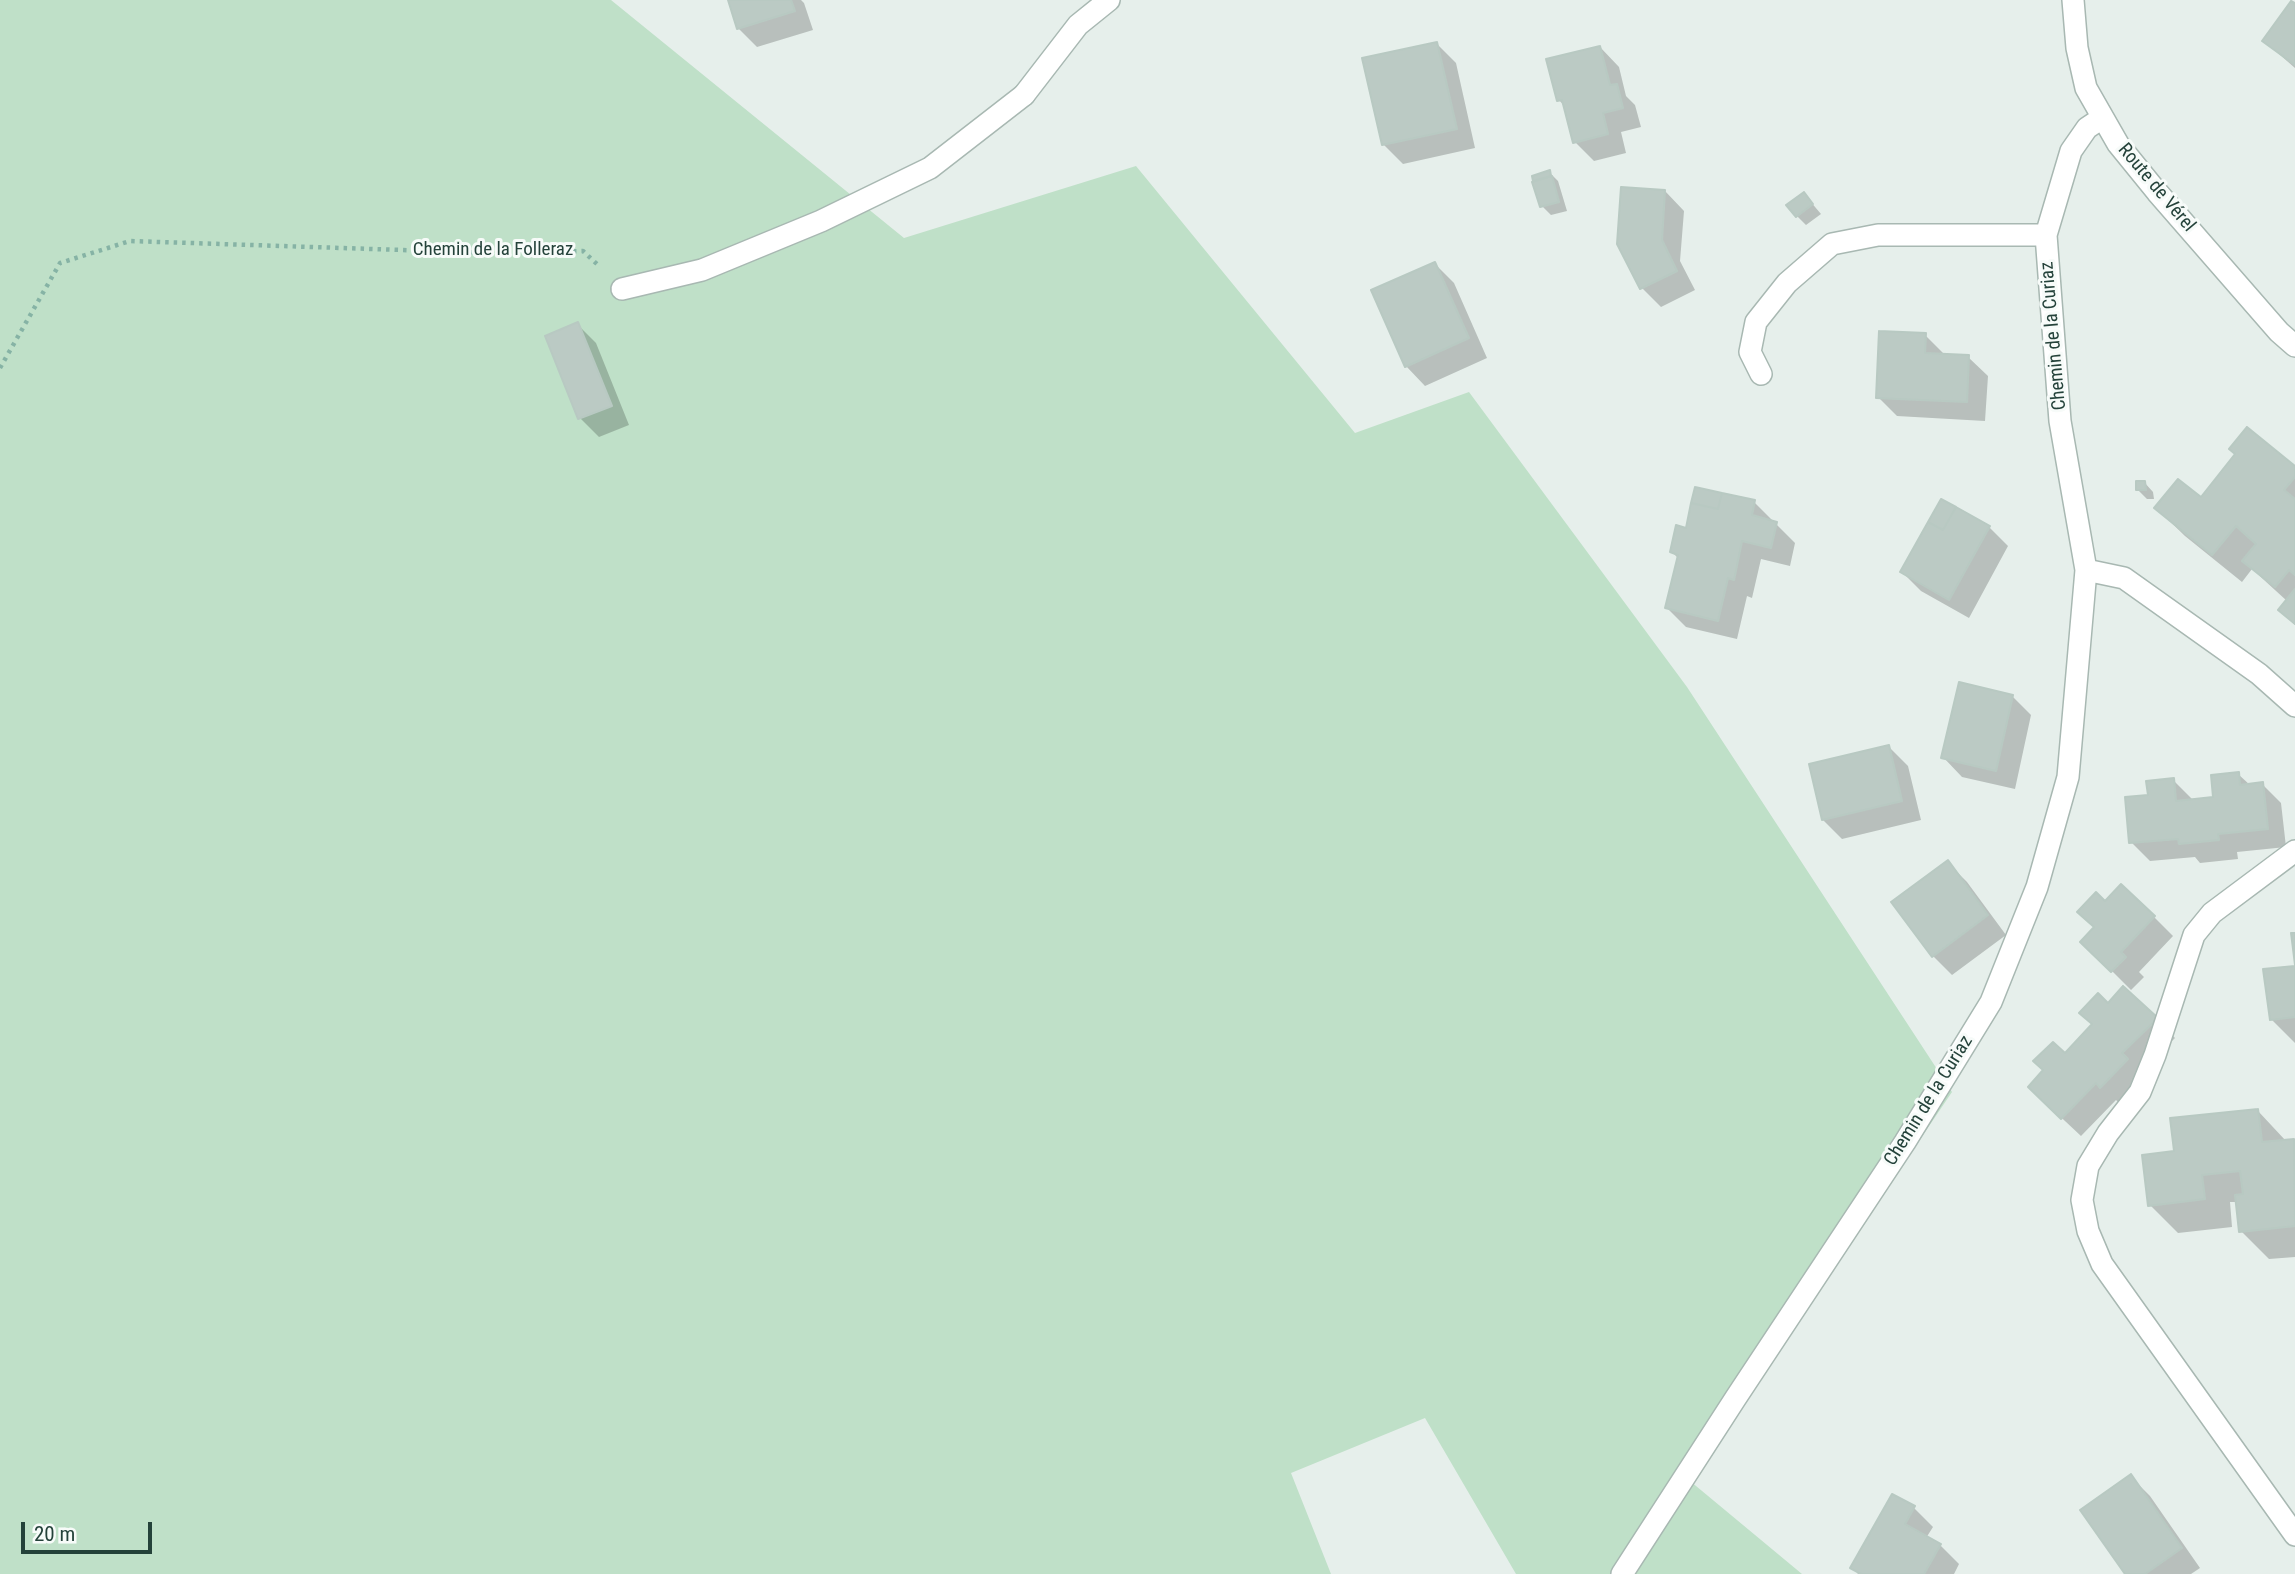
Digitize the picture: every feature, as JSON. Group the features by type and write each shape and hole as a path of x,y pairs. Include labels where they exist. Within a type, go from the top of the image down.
{"street":[{"path":"622,289 702,270 821,220 930,168 1024,95 1078,25 1110,0"},
{"name":"Route de Vérel","path":"2073,0 2077,48 2086,88 2118,144 2278,331 2295,346"},
{"name":"Chemin de la Curiaz","path":"1622,1574 1905,1142 1991,1002 2037,887 2068,777 2086,570 2060,421 2046,234 2071,151 2087,128 2102,118"},
{"path":"1760,374 1750,352 1756,321 1787,283 1832,244 1878,235 2046,234"},
{"path":"2086,570 2123,578 2259,674 2295,706"},
{"path":"2295,851 2212,914 2194,935 2155,1055 2140,1092 2108,1133 2088,1166 2082,1200 2088,1231 2102,1264 2295,1535"}],"path":[{"name":"Chemin de la Folleraz","path":"0,368 60,263 130,241 493,253 583,251 622,289"}],"green space":[{"path":"0,0 611,0 904,238 1136,166 1355,433 1469,392 1687,687 1952,1092 1690,1481 1802,1574 1516,1574 1425,1418 1291,1473 1331,1574 0,1574"}],"building":[{"path":"728,0 791,0 795,11 737,29"},
{"path":"2291,1 2295,3 2295,65 2262,41"},
{"path":"1437,42 1457,129 1382,145 1362,58"},
{"path":"1600,46 1610,85 1617,84 1623,108 1603,113 1608,134 1573,143 1562,100 1557,101 1546,59"},
{"path":"1550,170 1551,176 1533,181 1532,176"},
{"path":"1552,176 1559,202 1540,207 1532,182"},
{"path":"1621,187 1665,190 1662,240 1677,271 1640,289 1617,244"},
{"path":"1804,192 1813,204 1796,217 1786,205"},
{"path":"1435,262 1469,338 1405,367 1371,290"},
{"path":"578,322 612,406 578,419 545,336"},
{"path":"1879,331 1926,333 1925,353 1969,355 1967,402 1876,398"},
{"path":"2247,427 2295,466 2295,477 2284,490 2295,499 2295,575 2289,570 2275,587 2242,561 2256,544 2236,526 2212,555 2154,508 2178,479 2201,497 2235,454 2229,449"},
{"path":"2136,481 2145,481 2146,490 2136,490"},
{"path":"1695,487 1722,493 1718,509 1691,503"},
{"path":"1722,493 1755,500 1752,515 1777,522 1771,548 1742,541 1734,580 1728,578 1718,621 1665,608 1678,555 1670,552 1676,525 1686,528 1691,503 1718,509"},
{"path":"1941,499 1956,507 1943,530 1928,522"},
{"path":"1956,507 1990,526 1949,600 1900,572 1928,522 1943,530"},
{"path":"2295,589 2295,624 2278,610"},
{"path":"1959,682 2013,695 1996,771 1941,758"},
{"path":"1889,745 1902,801 1822,820 1809,764"},
{"path":"2239,772 2240,785 2263,782 2268,829 2218,834 2219,840 2179,844 2178,839 2129,843 2125,797 2148,795 2146,781 2174,778 2176,801 2213,797 2211,775"},
{"path":"1948,860 1988,915 1932,957 1891,902"},
{"path":"2121,884 2155,916 2121,952 2126,957 2111,972 2080,942 2094,927 2077,912 2096,892 2105,901"},
{"path":"2291,933 2295,933 2295,965"},
{"path":"2295,966 2295,1017 2270,1020 2263,969"},
{"path":"2123,986 2158,1018 2122,1053 2128,1059 2100,1088 2096,1083 2061,1119 2028,1087 2043,1070 2033,1061 2053,1042 2065,1053 2092,1024 2079,1013 2098,993 2108,1003"},
{"path":"2258,1109 2262,1142 2294,1139 2295,1226 2239,1232 2235,1195 2243,1194 2240,1171 2202,1175 2205,1199 2148,1206 2142,1155 2174,1151 2170,1118"},
{"path":"2131,1474 2182,1548 2145,1574 2125,1574 2080,1510"},
{"path":"1892,1494 1915,1506 1905,1524 1941,1544 1924,1574 1861,1574 1850,1568"}]}
